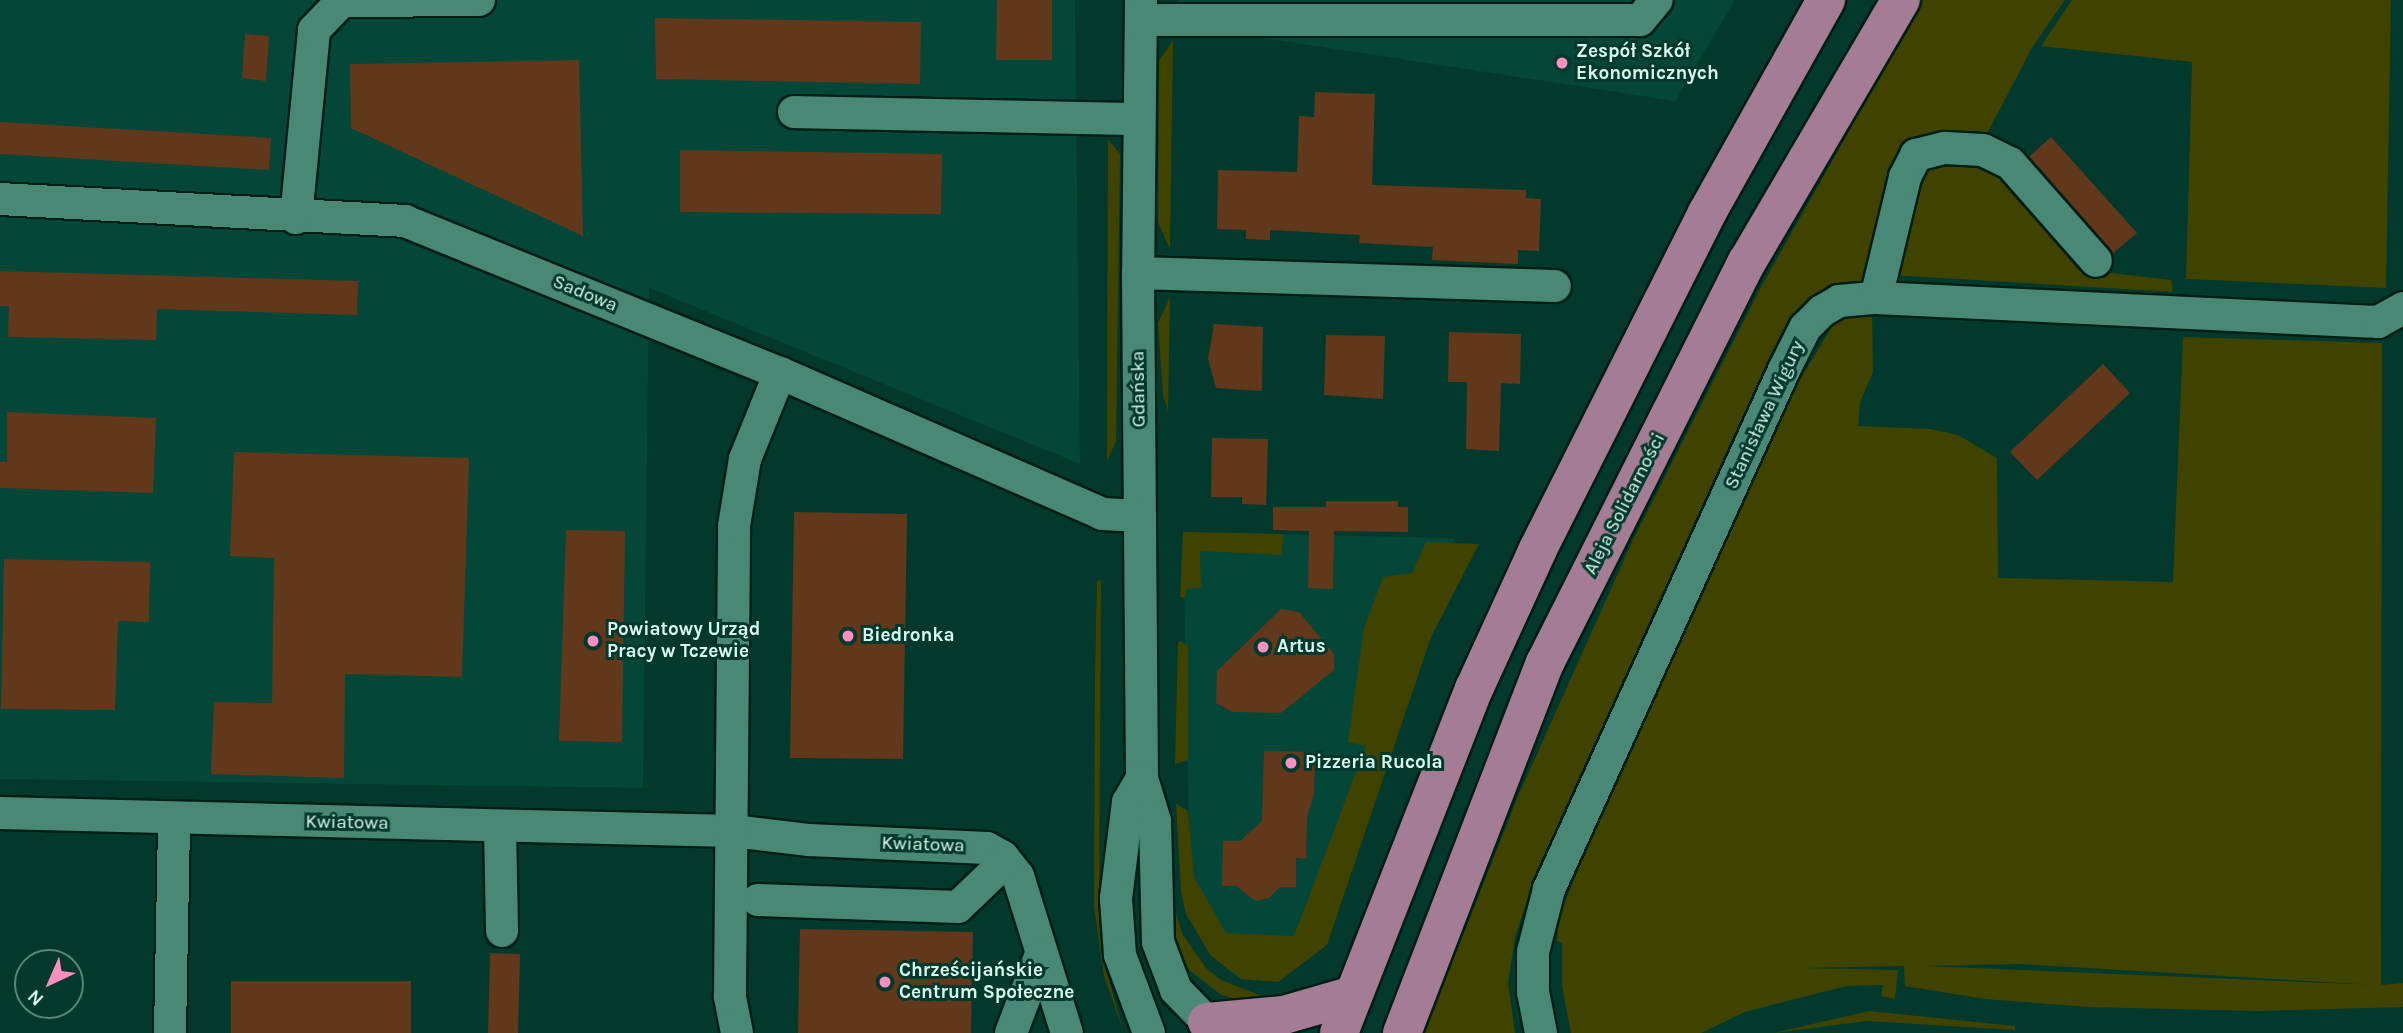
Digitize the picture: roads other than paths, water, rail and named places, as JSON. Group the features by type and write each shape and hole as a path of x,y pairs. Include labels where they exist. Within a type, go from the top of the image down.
{"main road":[{"path":"1339,1033 1474,689 1580,460 1707,212 1826,0"},
{"name":"Aleja Solidarności","path":"1402,1033 1545,663 1747,262 1901,0"},
{"path":"1212,1028 1284,1015 1353,995"}],"street":[{"path":"296,218 314,30 342,0 479,0"},
{"path":"1141,10 1640,20 1657,0"},
{"name":"Gdańska","path":"1141,10 1138,273 1142,778 1155,821 1158,942 1176,990 1212,1028"},
{"path":"794,112 1139,120"},
{"path":"1876,298 1905,177 1916,155 1945,148 1983,150 2010,163 2096,261"},
{"name":"Sadowa","path":"0,199 296,218 405,221 780,373 1102,514 1140,516"},
{"path":"1138,273 1555,286"},
{"name":"Stanisława Wigury","path":"1541,1032 1533,992 1539,914 1773,396 1805,328 1822,311 1839,301 1876,298 2378,322 2403,308"},
{"path":"737,1033 730,996 734,526 744,459 780,373"},
{"name":"Gdańska","path":"1142,778 1128,802 1116,898 1120,955 1149,1033"},
{"name":"Kwiatowa","path":"0,813 733,831 808,840 997,854"},
{"path":"170,1033 174,819"},
{"path":"500,826 502,930"},
{"path":"758,900 958,907 997,854 1018,876 1066,1033"},
{"path":"1012,1033 1041,954"}],"place":[{"name":"Zespół Szkół Ekonomicznych","path":"1562,63"},
{"name":"Biedronka","path":"848,636"},
{"name":"Powiatowy Urząd Pracy w Tczewie","path":"593,641"},
{"name":"Artus","path":"1263,647"},
{"name":"Pizzeria Rucola","path":"1291,763"},
{"name":"Chrześcijańskie Centrum Społeczne","path":"885,982"}]}
